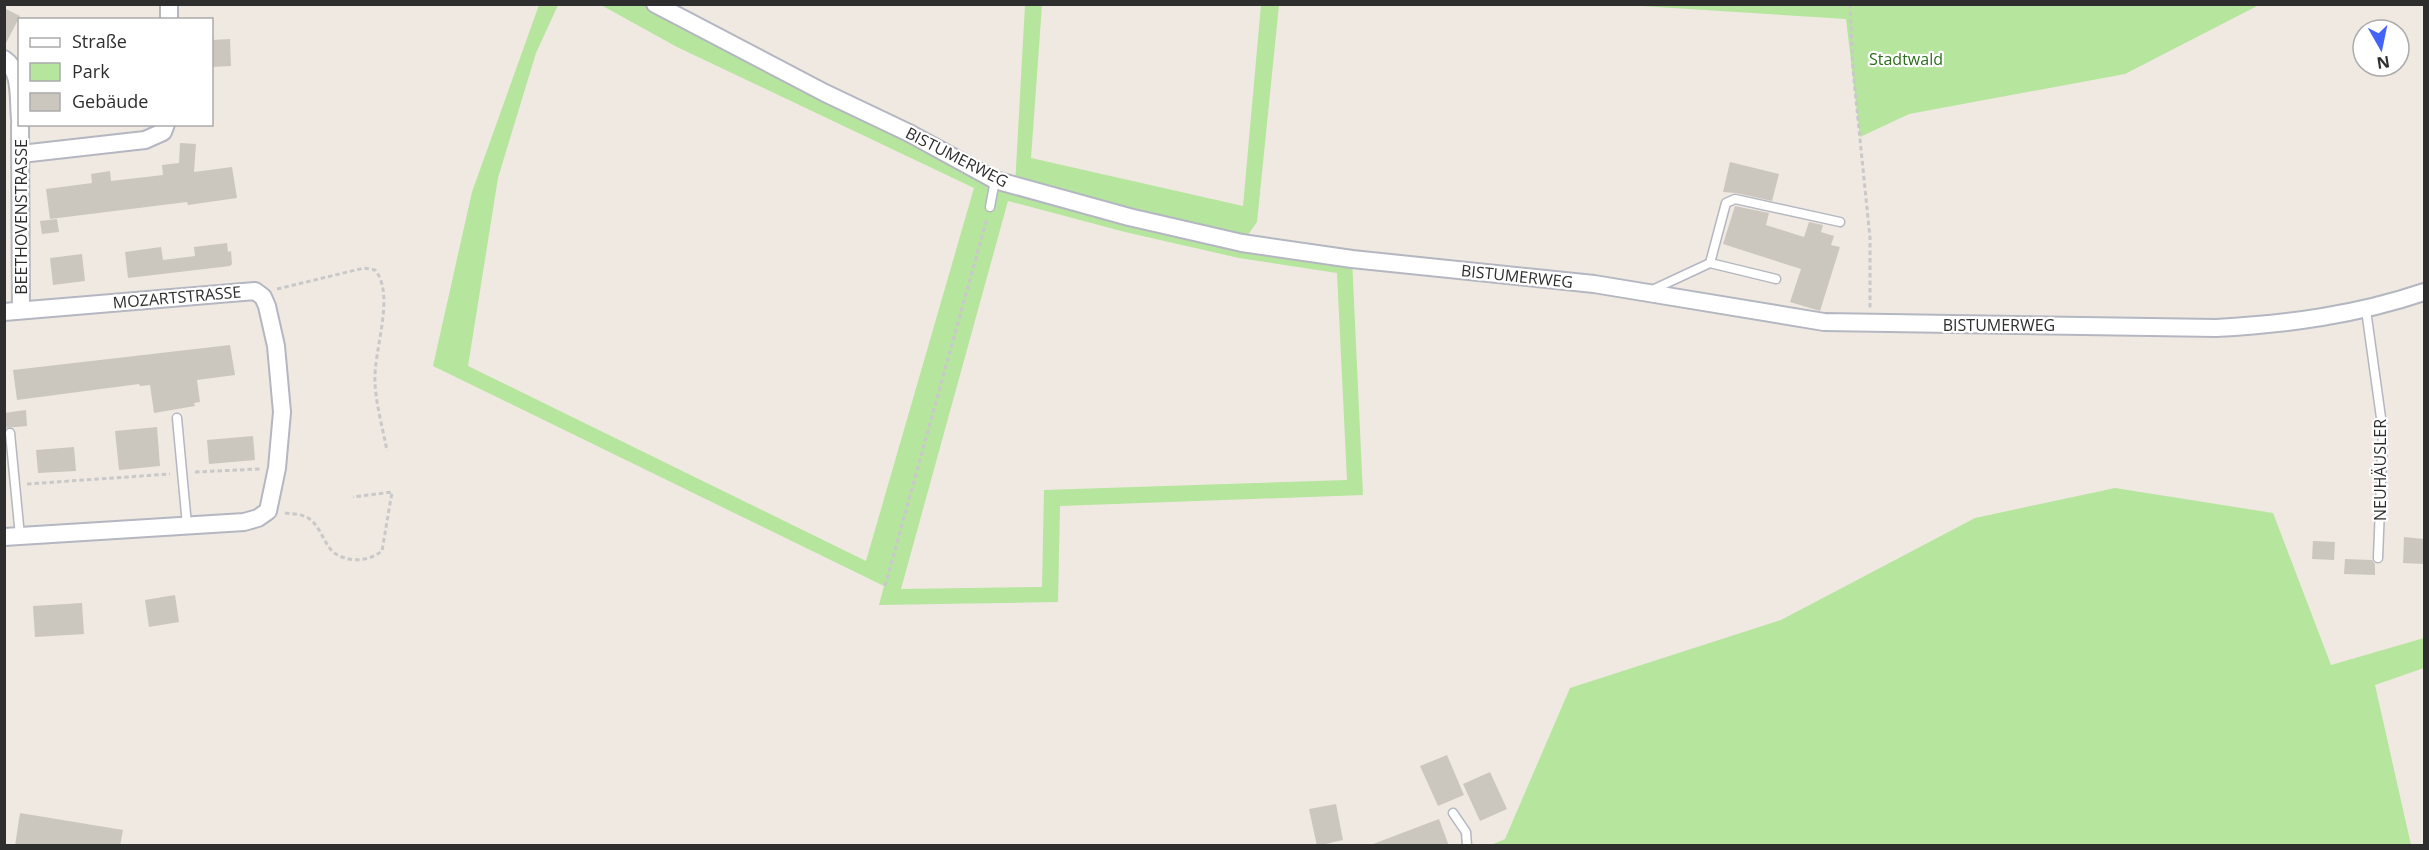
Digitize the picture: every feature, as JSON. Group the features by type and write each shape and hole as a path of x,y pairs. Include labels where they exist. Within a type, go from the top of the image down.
{"street":[{"name":"BISTUMERWEG","path":"654,4 805,83 909,133 995,180 1129,217 1242,243 1352,260 1594,284 1824,322 1870,324 2217,328 2276,324 2366,310 2424,292"},
{"name":"BEETHOVENSTRASSE","path":"4,59 11,63 15,74 18,101"},
{"name":"BEETHOVENSTRASSE","path":"13,311 21,154 20,126"},
{"path":"21,154 145,140 164,132 166,126"},
{"name":"MOZARTSTRASSE","path":"13,311 241,291 255,291 263,297 270,316 281,382 282,412 277,468 268,511"},
{"path":"12,536 244,522 258,518 268,511"}],"lane":[{"path":"990,207 995,180"},
{"path":"1710,263 1726,203 1735,199 1840,222"},
{"path":"1645,293 1710,263 1776,279"},
{"name":"NEUHÄUSLER","path":"2366,310 2383,432 2378,558"},
{"path":"177,418 187,525"},
{"path":"10,433 16,485 12,536"},
{"path":"1453,813 1466,832 1467,846"}],"path":[{"path":"1850,4 1853,70 1870,238 1870,324"},
{"path":"885,586 990,207"},
{"path":"263,297 282,286 350,270 364,268 375,270 381,276 383,309 375,384 387,451"},
{"path":"16,485 277,468"},
{"path":"268,511 303,515 311,520 334,552 345,557 366,560 382,551 392,492 353,497"}],"green space":[{"path":"539,5 558,5 536,53 498,178 468,366 866,561 974,188 677,47 601,5 655,5 1015,186 1025,5 1042,5 1031,158 1243,206 1261,5 1279,5 1257,222 1242,243 1352,259 1363,495 1060,506 1058,602 879,605 884,586 433,366 472,192","holes":["1008,201 1125,232 1239,258 1337,273 1347,480 1044,490 1042,587 901,589"]},
{"name":"Stadtwald","path":"1625,5 2259,5 2125,74 1909,114 1860,137 1846,19"},
{"path":"2115,488 2273,513 2331,665 2424,638 2424,668 2375,685 2411,845 1491,845 1505,839 1570,688 1781,620 1975,518"}],"building":[{"path":"4,8 20,16 4,47"},
{"path":"230,39 231,66 213,67 213,40"},
{"path":"180,143 196,144 194,172 232,167 237,198 50,219 46,189 92,183 91,174 110,171 111,181 163,175 162,165 179,163"},
{"path":"1730,162 1779,174 1772,201 1723,192"},
{"path":"1735,206 1769,213 1766,225 1804,237 1809,222 1823,225 1821,232 1834,236 1831,245 1840,247 1820,311 1790,302 1801,269 1723,244"},
{"path":"57,219 59,232 42,234 40,221"},
{"path":"227,243 228,252 231,251 232,264 230,266 128,278 125,252 161,247 163,260 195,256 194,247"},
{"path":"82,254 85,281 53,285 50,258"},
{"path":"230,345 235,375 197,380 200,402 194,403 195,406 154,413 150,385 140,386 139,384 17,400 13,370"},
{"path":"26,410 27,426 4,428 4,413"},
{"path":"157,427 160,466 119,470 115,431"},
{"path":"253,436 255,460 209,464 207,440"},
{"path":"74,447 76,471 38,473 36,450"},
{"path":"2404,537 2424,539 2424,564 2403,563"},
{"path":"2313,541 2335,542 2334,560 2312,559"},
{"path":"2345,559 2372,560 2375,564 2375,575 2344,574"},
{"path":"175,595 179,622 149,627 145,600"},
{"path":"82,603 84,634 35,637 33,606"},
{"path":"1447,755 1464,795 1438,806 1420,766"},
{"path":"1490,772 1507,809 1480,821 1463,784"},
{"path":"1336,804 1343,840 1317,846 1309,809"},
{"path":"20,813 123,830 120,846 15,846"},
{"path":"1439,819 1449,846 1373,846 1373,844"}]}
